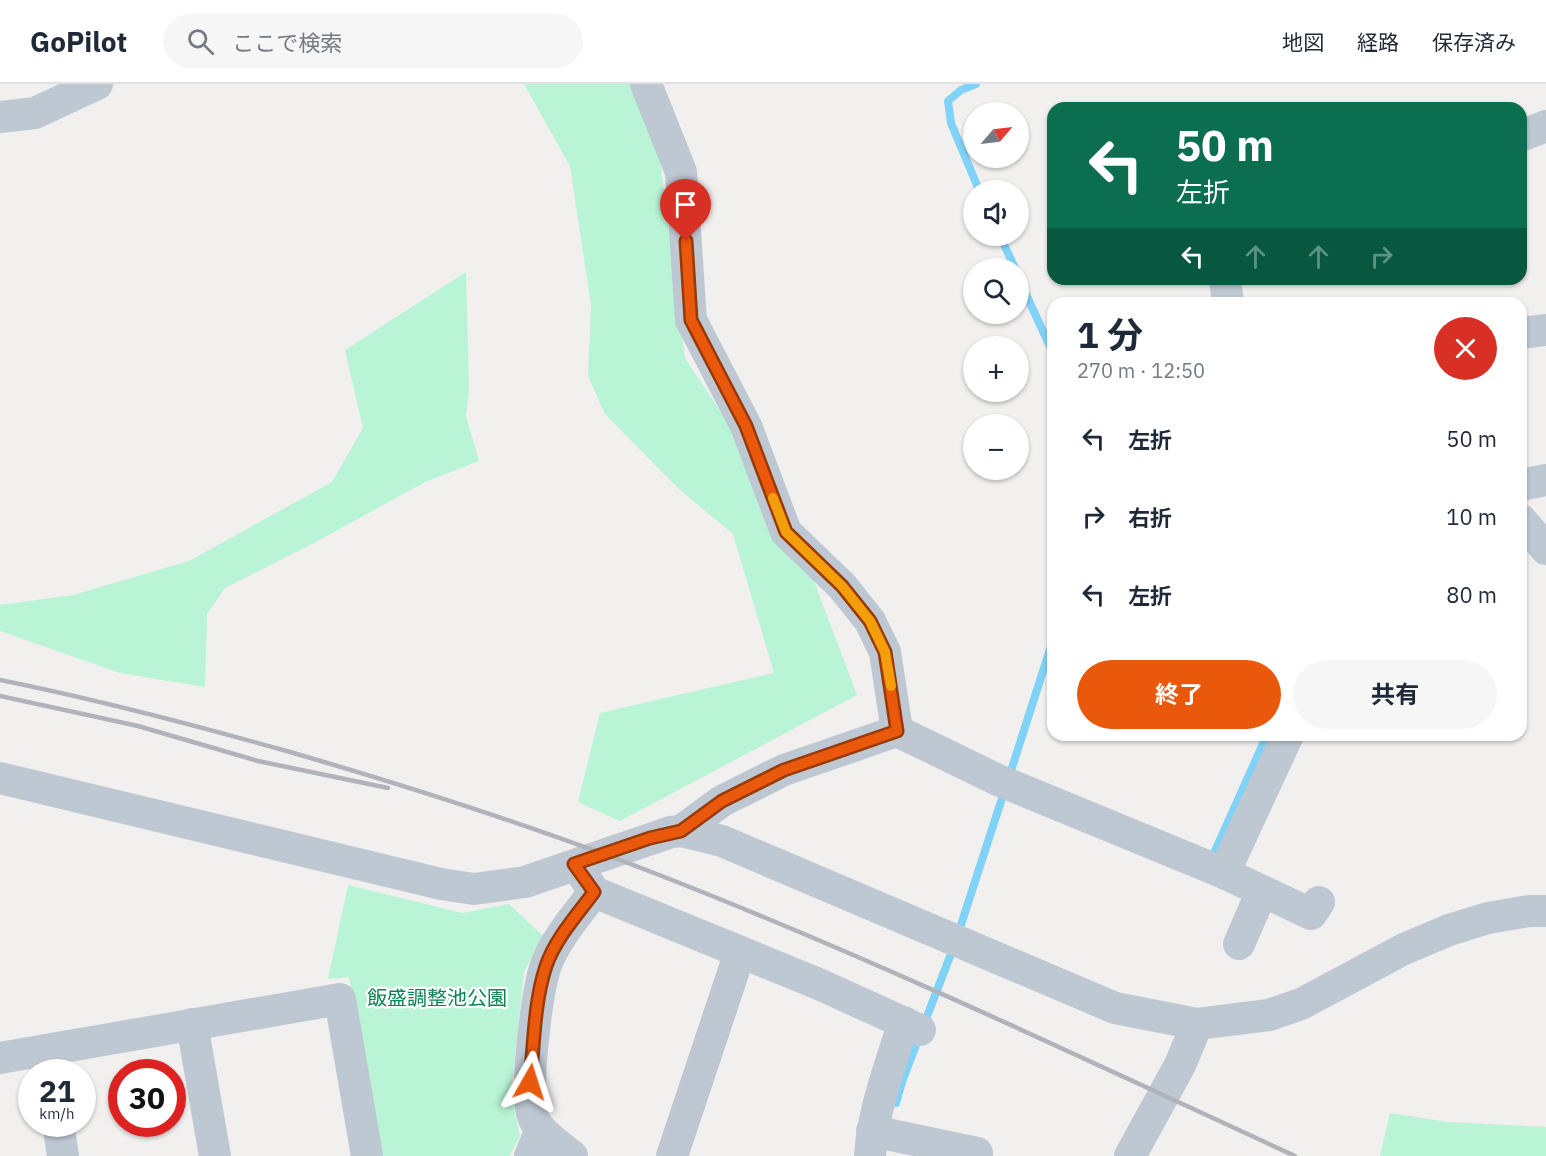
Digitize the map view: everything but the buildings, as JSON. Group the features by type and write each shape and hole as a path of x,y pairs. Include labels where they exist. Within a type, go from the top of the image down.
{"street":[{"path":"0,117 35,113 97,84"},
{"path":"645,84 681,172 691,320 746,426 786,532 842,586 870,621 885,652 897,731"},
{"path":"1527,134 1546,126"},
{"path":"1527,332 1546,330"},
{"path":"1527,484 1546,480"},
{"path":"1527,527 1546,549"},
{"path":"0,778 441,884 474,889 501,887 650,838 681,831 722,801 784,770 897,731 1008,785 1224,873 1311,914 1319,902"},
{"path":"1224,873 1285,741"},
{"path":"681,831 722,841 1115,1008 1197,1024 1269,1015 1301,1004 1404,949 1449,930 1488,918 1529,911 1546,911"},
{"path":"574,864 594,892 912,1026 871,1144 977,1153 977,1156"},
{"path":"1239,944 1262,891"},
{"path":"572,1156 535,1143 530,1082 539,993 546,965 563,933 594,892"},
{"path":"672,1156 740,952"},
{"path":"54,1059 192,1024 340,999 367,1156"},
{"path":"192,1024 215,1156"},
{"path":"1130,1156 1180,1065 1197,1024"},
{"path":"0,1058 18,1059"},
{"path":"60,1137 63,1156"}],"green space":[{"path":"524,84 641,84 660,160 685,358 789,515 857,695 620,821 578,802 600,713 774,673 733,534 679,489 605,414 588,376 591,305 570,166"},
{"path":"466,272 469,389 466,416 479,461 425,482 314,543 225,588 207,614 205,687 120,673 0,631 0,605 73,595 189,561 332,482 363,428 345,350"},
{"name":"飯盛調整池公園","path":"348,885 462,913 509,904 543,936 524,972 512,1084 520,1136 509,1156 379,1156 349,977 328,979"},
{"path":"1390,1113 1448,1122 1546,1127 1546,1156 1380,1156"}],"waterway":[{"path":"975,180 951,123 948,101 961,90 976,84"},
{"path":"1005,246 1010,258"},
{"path":"1029,301 1047,340"},
{"path":"1009,777 1047,659"},
{"path":"1215,851 1264,741"},
{"path":"958,934 1005,789"},
{"path":"896,1103 954,946"}],"railway":[{"path":"0,680 142,712 283,750 382,779 576,844 672,880 829,945 1295,1156"},
{"path":"0,696 138,726 258,761 388,788"}],"slow traffic":[{"path":"773,498 786,532 842,586 870,621 885,652 891,686"}],"route":[{"path":"530,1082 539,993 546,965 563,933 594,892 574,864 650,838 681,831 722,801 784,770 897,731 885,652 870,621 842,586 786,532 746,426 691,320 686,241"}]}
